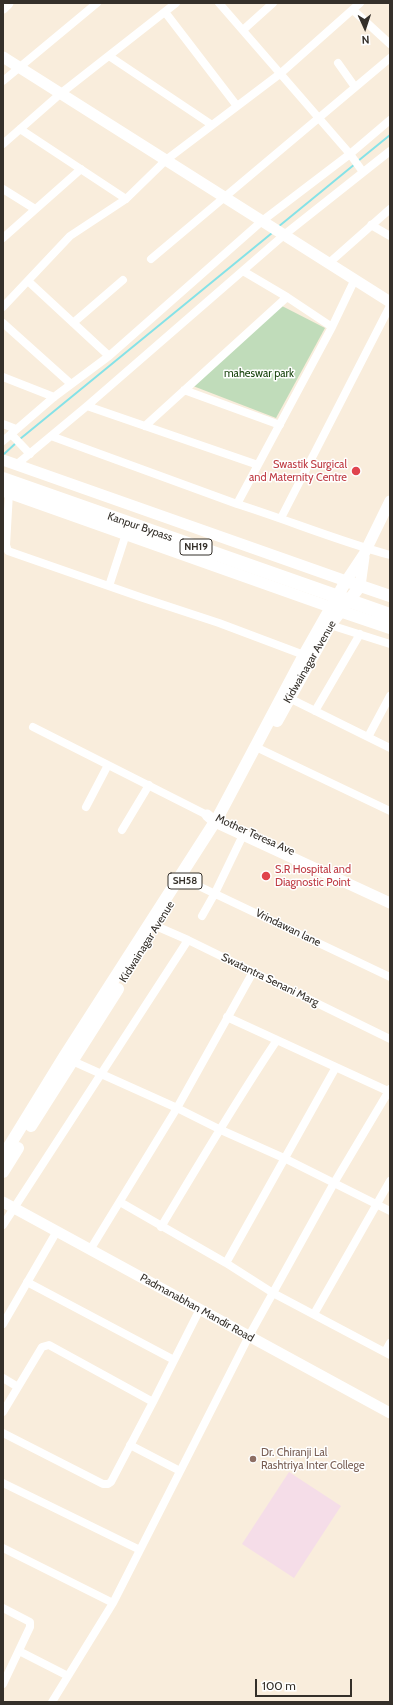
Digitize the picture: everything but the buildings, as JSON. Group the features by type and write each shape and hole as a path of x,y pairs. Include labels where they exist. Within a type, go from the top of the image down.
{"highway":[{"name":"Kanpur Bypass","path":"8,465 390,605"},
{"name":"Kanpur Bypass","path":"3,479 390,614"}],"main road":[{"path":"346,581 390,596"},
{"name":"Kidwainagar Avenue","path":"153,925 186,880 217,820 286,697 330,625 346,581"},
{"name":"Kidwainagar Avenue","path":"3,1156 68,1059 262,750 304,655 335,609 360,586"},
{"path":"335,609 390,628"},
{"name":"Kidwainagar Avenue","path":"3,1172 68,1059"}],"street":[{"path":"3,8 8,3"},
{"path":"3,81 97,3"},
{"path":"3,144 60,94 176,3"},
{"path":"219,3 281,73 362,170"},
{"path":"243,30 273,3"},
{"path":"3,306 70,236 126,199 166,160 281,73 360,3"},
{"path":"353,10 390,44"},
{"path":"165,12 237,106"},
{"path":"109,56 212,125"},
{"path":"3,57 390,302"},
{"path":"152,258 390,58"},
{"path":"338,63 355,87"},
{"path":"3,441 14,434 54,397 109,356 264,223 351,155 390,120"},
{"path":"20,129 126,199"},
{"path":"8,465 51,436 88,406 243,271 281,234 362,170 390,151"},
{"path":"3,238 81,169"},
{"path":"3,189 35,209"},
{"path":"329,263 390,209"},
{"path":"371,225 390,236"},
{"path":"243,271 287,297 332,327"},
{"path":"237,504 332,327 355,279"},
{"path":"74,323 123,280"},
{"path":"28,281 109,356"},
{"path":"145,426 287,297"},
{"path":"281,518 390,306"},
{"path":"3,323 71,384"},
{"path":"3,377 54,397"},
{"path":"184,390 280,425"},
{"path":"88,406 258,465"},
{"path":"3,424 14,434 27,451"},
{"path":"51,436 237,504 281,518 365,551 390,555"},
{"path":"8,465 171,518 346,581 365,551 389,505"},
{"path":"304,655 219,623 8,551 6,545 6,492 335,609"},
{"path":"109,586 126,534"},
{"path":"360,586 365,551"},
{"path":"330,625 390,644"},
{"path":"315,711 360,634"},
{"path":"368,737 390,696"},
{"path":"286,697 390,748"},
{"path":"33,727 217,820"},
{"path":"262,750 286,763 390,811"},
{"path":"86,807 108,765"},
{"path":"122,830 148,785"},
{"name":"Mother Teresa Ave","path":"217,820 390,896"},
{"path":"202,916 245,832 390,903"},
{"name":"Vrindawan lane","path":"186,880 390,977"},
{"name":"Swatantra Senani Marg","path":"153,925 188,940 252,972 389,1036"},
{"path":"3,1225 188,940"},
{"path":"90,1250 177,1108 252,972"},
{"path":"52,1702 113,1603 249,1336 334,1183 390,1091 227,1017"},
{"path":"161,1226 231,1110 277,1040"},
{"path":"68,1059 286,1159 390,1211"},
{"path":"226,1263 286,1159 336,1067"},
{"path":"314,1314 390,1181"},
{"name":"Padmanabhan Mandir Road","path":"3,1202 390,1414"},
{"path":"120,1202 226,1263 273,1293 387,1354 390,1343"},
{"path":"3,1324 57,1231"},
{"path":"28,1282 174,1360"},
{"path":"3,1433 106,1484 111,1482 200,1309"},
{"path":"3,1412 42,1347 47,1345 153,1402"},
{"path":"3,1378 18,1387"},
{"path":"130,1445 180,1471"},
{"path":"3,1483 140,1550"},
{"path":"3,1548 113,1603"},
{"path":"3,1608 30,1622 30,1627 3,1684"},
{"path":"19,1651 68,1676"}],"shaded area":[{"path":"289,1472 341,1506 294,1578 242,1544"}],"green space":[{"name":"maheswar park","path":"282,306 325,328 276,418 193,386"}],"waterway":[{"path":"358,161 390,135"},
{"path":"278,227 355,164"},
{"path":"20,439 272,233"},
{"path":"3,455 17,442"}],"place":[{"name":"Swastik Surgical and Maternity Centre","path":"356,471"},
{"name":"S.R Hospital and Diagnostic Point","path":"266,876"},
{"name":"Dr. Chiranji Lal Rashtriya Inter College","path":"253,1459"}]}
